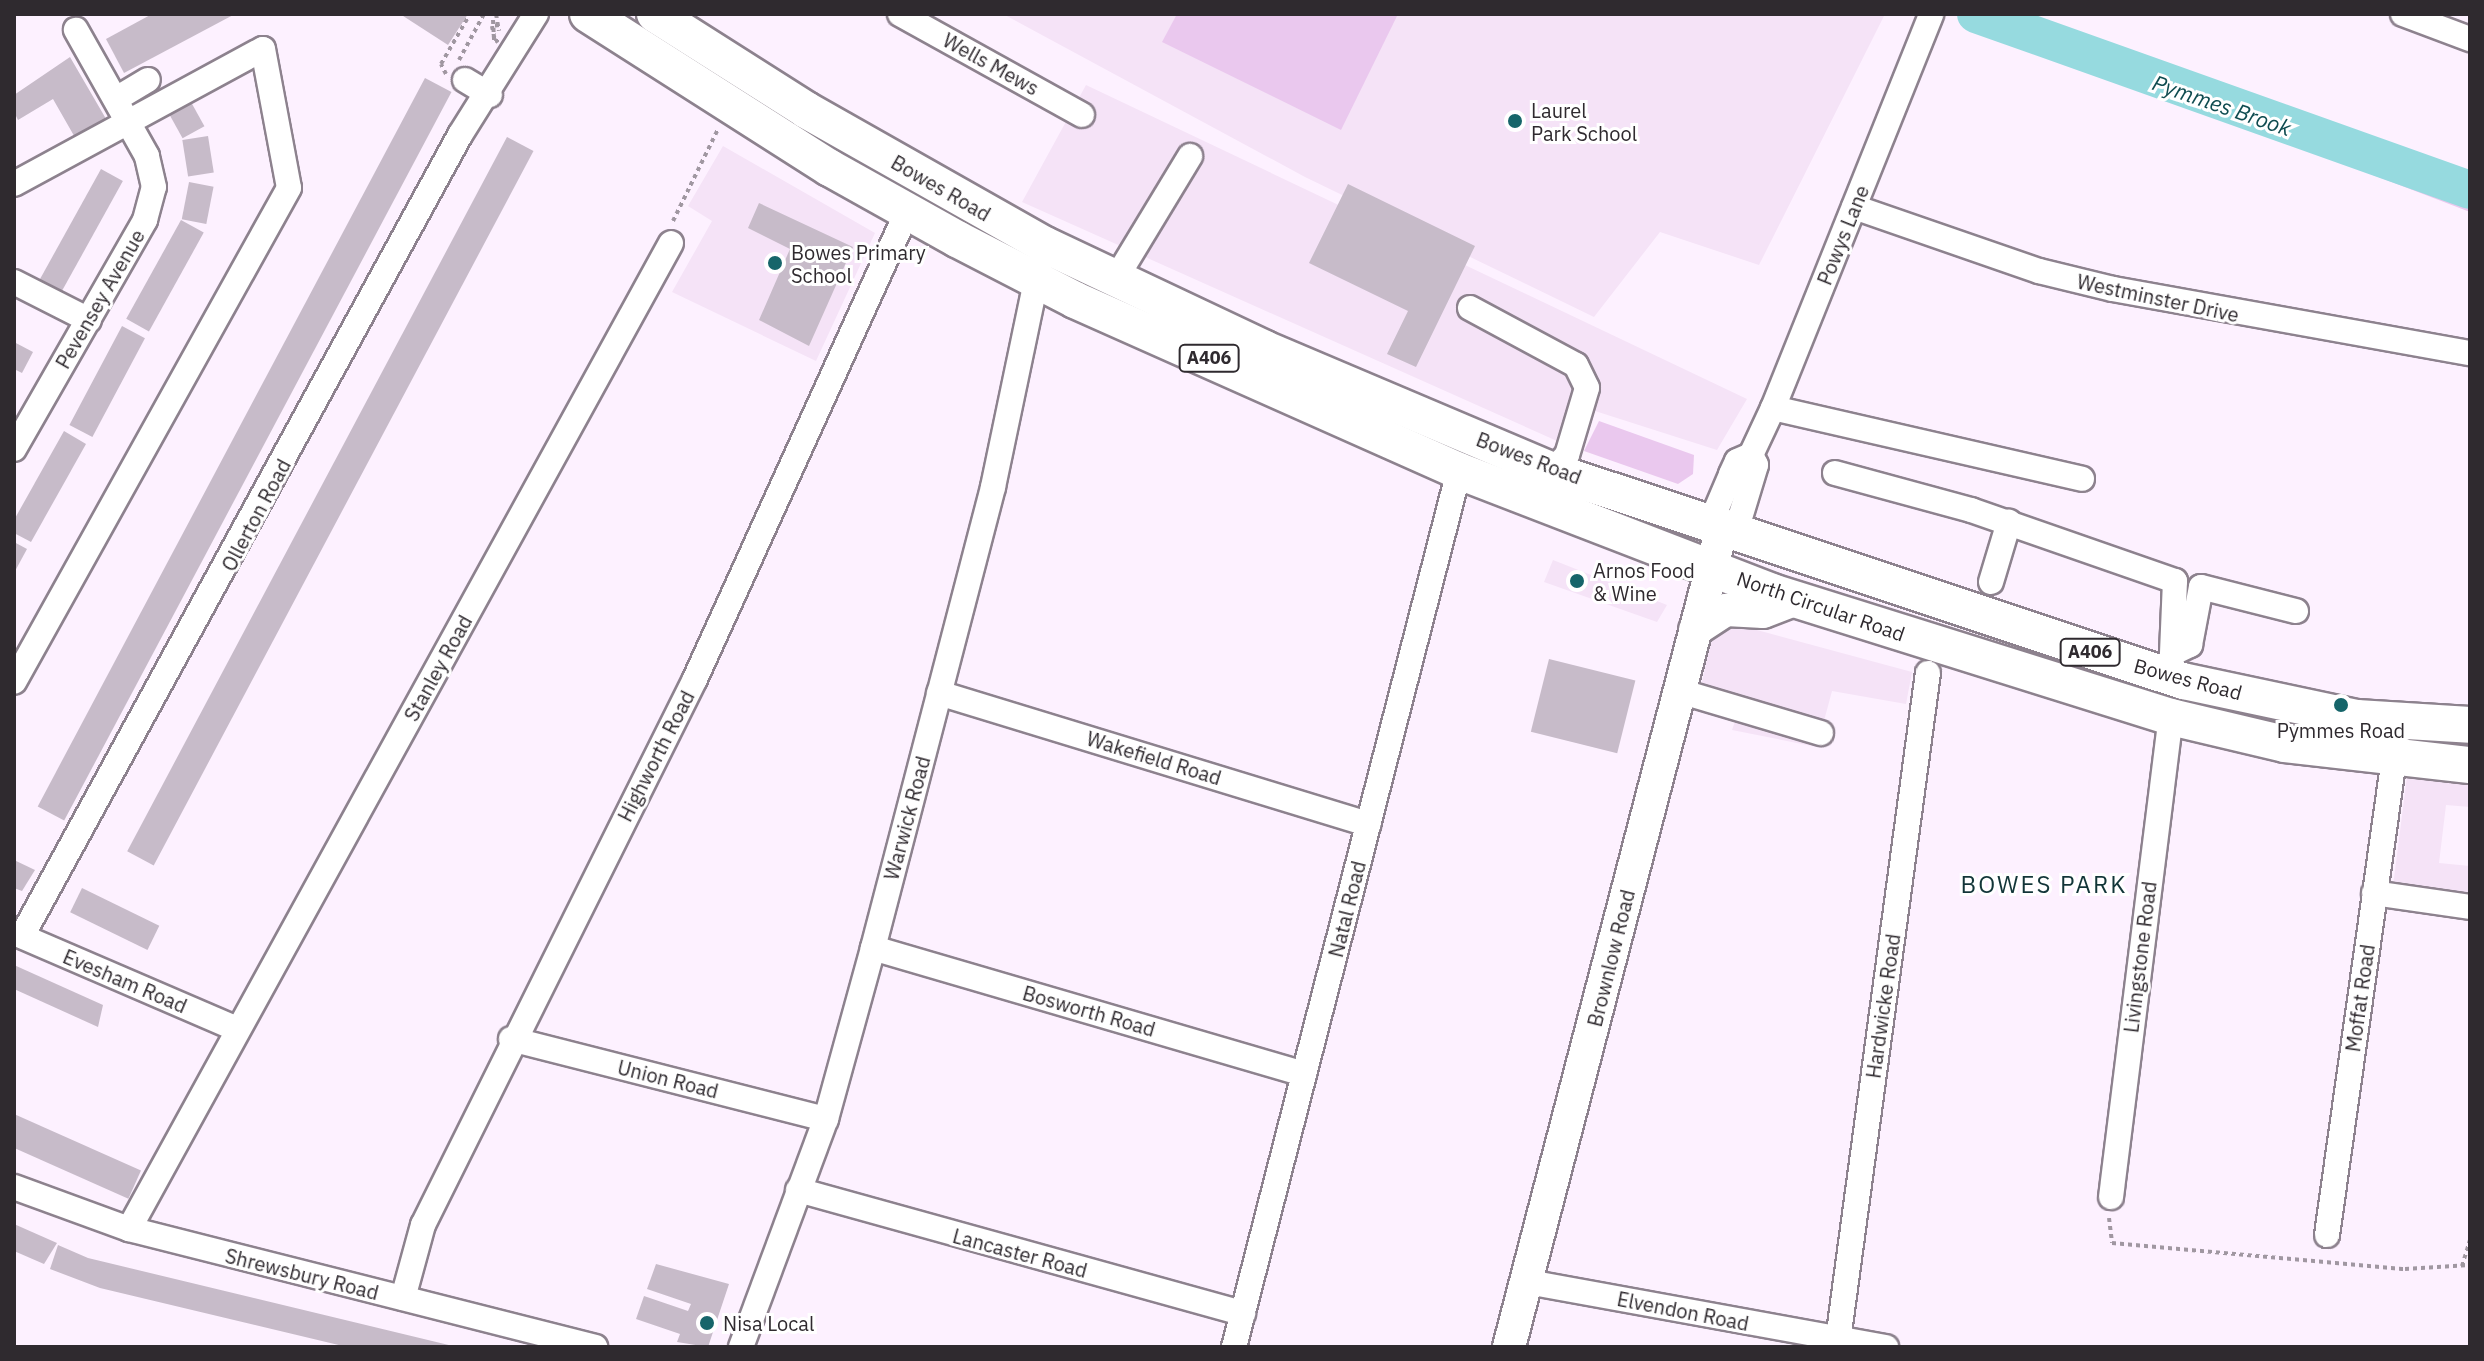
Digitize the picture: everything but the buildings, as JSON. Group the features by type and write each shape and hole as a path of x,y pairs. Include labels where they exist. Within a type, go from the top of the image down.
{"highway":[{"name":"Bowes Road","path":"588,14 907,212 1040,262 1459,471 1710,568"},
{"name":"Bowes Road","path":"655,14 843,132 1040,262 1115,280 1552,471 1722,528 2357,718 2470,725"},
{"name":"North Circular Road","path":"1710,568 1795,600 1930,658"},
{"name":"Bowes Road","path":"1930,658 2171,717 2394,761 2470,765"}],"main road":[{"name":"A406","path":"1552,471 1597,498 1697,537 1705,544 1710,568"},
{"name":"Powys Lane","path":"1710,568 1722,528"},
{"name":"Brownlow Road","path":"1509,1347 1710,568"},
{"path":"1695,630 1726,610 1763,612 1795,600"}],"street":[{"name":"Ollerton Road","path":"18,934 460,135 490,95 536,14"},
{"name":"Wells Mews","path":"900,14 1082,115"},
{"name":"Powys Lane","path":"1722,528 1716,510 1737,461 1751,455 1773,408 1931,14"},
{"path":"2403,14 2470,39"},
{"name":"Pevensey Avenue","path":"14,449 23,412 89,320 145,220 154,187 122,109 76,30"},
{"path":"14,184 122,109 263,49 289,188 14,682"},
{"path":"459,76 490,95"},
{"path":"122,109 148,80"},
{"path":"1115,280 1190,156"},
{"name":"Westminster Drive","path":"1854,207 2039,271 2113,289 2470,353"},
{"name":"Highworth Road","path":"403,1298 423,1225 511,1039 695,679 907,212"},
{"name":"Stanley Road","path":"129,1229 671,243"},
{"name":"Warwick Road","path":"741,1347 826,1119 993,487 1040,262"},
{"path":"14,282 89,320"},
{"path":"1470,308 1576,365 1587,388 1567,455 1552,471"},
{"path":"1773,408 2082,479"},
{"name":"Natal Road","path":"1234,1347 1459,471"},
{"path":"1835,473 2009,522 2175,581 2172,665"},
{"path":"1991,582 2009,522"},
{"path":"2172,665 2190,645 2201,587 2296,611"},
{"name":"Hardwicke Road","path":"1838,1340 1930,658"},
{"path":"1679,691 1821,733"},
{"name":"Wakefield Road","path":"939,693 1368,824"},
{"name":"Livingstone Road","path":"2111,1197 2171,717"},
{"name":"Moffat Road","path":"2327,1235 2399,720"},
{"path":"2374,893 2470,907"},
{"name":"Evesham Road","path":"18,934 237,1029"},
{"name":"Bosworth Road","path":"873,948 1304,1074"},
{"name":"Union Road","path":"511,1039 826,1119"},
{"name":"Shrewsbury Road","path":"14,1187 129,1229 595,1347"},
{"name":"Lancaster Road","path":"798,1190 1243,1313"},
{"name":"Elvendon Road","path":"1528,1282 1886,1347"}],"path":[{"path":"470,14 441,64 446,74 484,14"},
{"path":"459,76 484,14"},
{"path":"494,39 496,14"},
{"path":"493,20 497,26"},
{"path":"497,26 492,26 495,42 501,38"},
{"path":"671,243 674,210 731,101"},
{"path":"2111,1197 2112,1243 2405,1269 2470,1265"},
{"path":"2462,1266 2470,1239"}],"shaded area":[{"name":"Laurel Park School","path":"1003,14 1885,14 1759,265 1660,232 1594,317 1305,177"},
{"path":"1177,14 1398,14 1341,130 1162,42"},
{"path":"2092,53 2470,183 2470,212 2087,65"},
{"path":"1086,85 1747,399 1717,450 1595,411 1575,449 1022,202"},
{"name":"Bowes Primary School","path":"723,146 875,233 816,361 672,292 712,221 688,206"},
{"path":"1599,421 1694,455 1693,474 1678,484 1584,451"},
{"path":"1553,560 1667,605 1657,622 1544,582"},
{"path":"1716,619 1912,672 1906,704 1832,691 1817,747 1732,730 1741,704 1700,691"},
{"path":"2407,776 2470,781 2470,807 2446,805 2439,863 2470,866 2470,905 2392,894"}],"waterway":[{"name":"Pymmes Brook","path":"1976,14 2470,190"}],"place":[{"name":"Laurel Park School","path":"1515,121"},
{"name":"Bowes Primary School","path":"775,263"},
{"name":"Arnos Food & Wine","path":"1577,581"},
{"name":"Pymmes Road","path":"2341,705"},
{"name":"Nisa Local","path":"707,1323"}],"district":[{"name":"BOWES PARK","path":"2044,885"}]}
